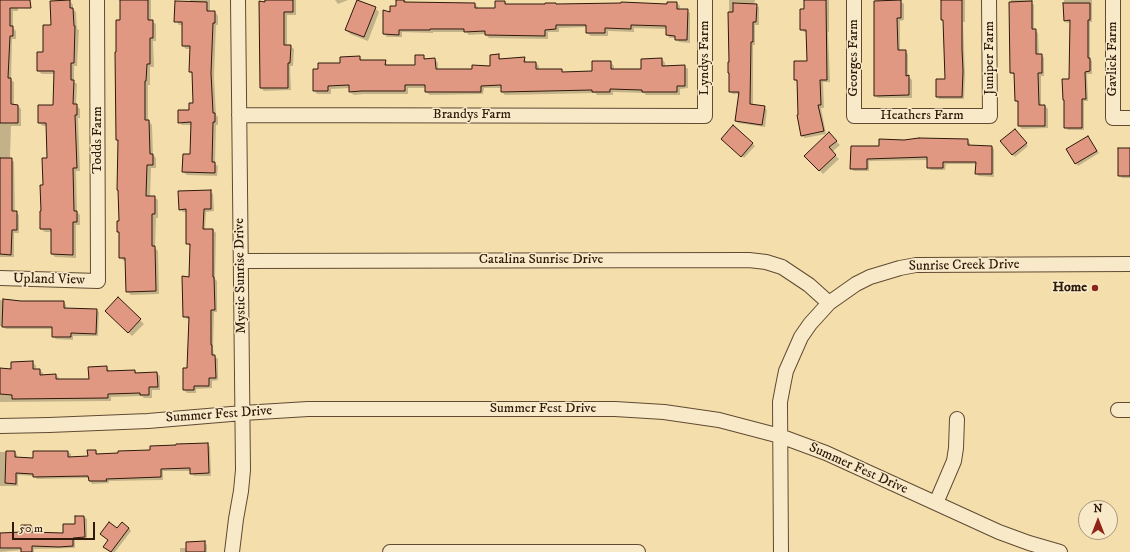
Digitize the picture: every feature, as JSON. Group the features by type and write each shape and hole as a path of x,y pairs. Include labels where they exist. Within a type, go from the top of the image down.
{"street":[{"name":"Todds Farm","path":"97,0 98,281"},
{"name":"Mystic Sunrise Drive","path":"232,552 241,491 243,413 238,0"},
{"name":"Lyndys Farm","path":"705,0 705,116"},
{"name":"Georges Farm","path":"854,0 854,116"},
{"name":"Juniper Farm","path":"990,0 990,116"},
{"name":"Gavlick Farm","path":"1113,0 1113,118 1130,118"},
{"name":"Brandys Farm","path":"239,115 705,116"},
{"name":"Heathers Farm","path":"854,116 990,116"},
{"name":"Catalina Sunrise Drive","path":"241,261 749,260 766,262 782,267 809,286 828,303"},
{"name":"Sunrise Creek Drive","path":"781,552 780,402 786,371 801,337 828,303 856,284 870,277 916,265 1130,264"},
{"name":"Upland View","path":"0,278 98,281"},
{"name":"Summer Fest Drive","path":"0,426 148,421 308,409 615,409 664,412 719,420 780,436 826,453 1014,538 1060,552"},
{"path":"936,503 954,461 956,448 956,419"},
{"path":"390,552 638,552"}],"building":[{"path":"0,0 30,0 31,8 10,8 10,26 13,26 13,36 10,36 8,78 11,78 11,104 18,105 18,123 0,123"},
{"path":"70,0 70,8 73,8 75,26 74,63 71,63 71,80 74,80 73,104 77,104 77,115 75,115 77,168 73,168 74,211 77,211 77,222 73,222 73,255 51,254 51,229 40,229 40,185 43,185 42,158 47,158 46,123 38,123 38,105 53,105 54,71 37,71 37,52 43,52 43,25 51,25 50,1"},
{"path":"120,0 148,0 148,20 153,20 153,38 150,38 150,64 147,64 145,81 145,120 149,120 150,154 153,154 153,165 147,165 146,196 155,196 155,214 152,214 152,246 155,246 156,291 126,292 125,258 119,258 119,232 117,232 117,221 119,221 117,190 118,140 116,140 115,52 116,20 120,20"},
{"path":"265,0 293,0 293,12 284,12 284,45 291,45 290,63 288,63 288,88 260,88 259,1 265,2"},
{"path":"357,0 376,7 364,37 345,30"},
{"path":"396,0 404,0 404,2 475,3 475,8 495,8 495,1 505,1 505,4 621,2 667,4 667,2 677,2 677,9 688,9 687,40 675,40 675,36 666,35 666,26 631,25 631,29 605,28 605,33 586,33 586,25 556,25 556,29 545,30 545,36 485,35 485,31 464,32 464,29 399,30 399,35 383,34 383,10 390,12 390,6 396,6"},
{"path":"804,0 826,0 827,80 820,80 821,105 818,105 824,131 801,136 797,115 797,80 794,80 794,61 807,61 806,30 800,30 800,9 804,9"},
{"path":"901,0 901,18 897,18 898,50 906,50 906,76 909,75 909,95 874,96 874,1"},
{"path":"941,0 962,0 962,97 936,97 936,79 945,79"},
{"path":"175,1 207,2 207,11 215,11 215,23 213,23 211,73 213,113 215,113 215,122 213,122 212,162 215,162 215,173 182,172 183,154 190,154 191,122 178,123 178,110 189,110 189,103 193,103 192,72 189,72 190,46 182,46 182,22 174,22"},
{"path":"1032,1 1032,29 1036,29 1036,54 1042,54 1042,73 1038,73 1039,105 1045,105 1045,126 1018,126 1018,101 1015,101 1014,73 1010,73 1009,2"},
{"path":"733,3 757,4 756,22 753,22 753,42 751,42 750,104 765,106 762,125 735,121 739,92 729,92 728,73 728,12 733,12"},
{"path":"1063,3 1090,3 1090,20 1088,20 1088,58 1090,58 1090,71 1085,72 1086,99 1082,99 1082,128 1064,128 1062,79 1069,79 1070,20 1064,21"},
{"path":"499,54 499,59 525,57 524,62 536,62 536,69 562,69 562,72 592,71 592,61 611,61 611,69 641,69 641,59 662,58 662,66 685,65 685,86 677,86 677,92 642,92 642,90 610,89 610,92 592,92 592,90 501,92 501,85 481,86 481,92 425,92 425,85 405,85 405,91 349,92 349,85 328,86 328,91 313,91 313,69 318,69 318,63 340,63 340,57 360,56 360,60 386,60 385,65 415,65 415,55 424,55 424,59 435,58 436,69 472,69 472,65 490,66 490,55"},
{"path":"733,125 753,143 741,157 721,139"},
{"path":"1015,129 1027,143 1012,155 1000,141"},
{"path":"829,132 837,141 829,147 836,155 819,171 804,156"},
{"path":"1088,136 1097,151 1075,164 1066,149"},
{"path":"919,138 968,139 968,145 992,146 992,174 975,174 976,162 943,162 943,168 927,168 927,157 867,159 867,169 850,169 851,146 879,146 879,139 904,140"},
{"path":"1118,148 1130,148 1130,176 1118,176"},
{"path":"0,158 12,158 12,211 17,211 17,230 12,230 11,255 0,254"},
{"path":"211,190 211,209 204,209 203,229 213,229 215,310 211,310 211,345 212,355 215,355 216,378 209,378 209,386 194,386 194,390 183,390 183,368 187,368 189,317 183,317 182,276 189,277 190,244 186,244 186,209 179,210 178,191"},
{"path":"118,297 141,319 128,333 105,311"},
{"path":"3,299 21,301 64,301 64,308 97,309 96,334 71,333 71,337 52,337 52,327 2,327"},
{"path":"33,361 33,369 40,369 40,375 56,374 56,379 89,379 88,367 107,366 107,371 135,370 135,373 157,372 158,387 149,387 149,395 140,395 140,393 108,394 108,398 12,399 12,395 0,394 0,368 11,369 11,362"},
{"path":"208,443 209,473 190,474 190,468 161,469 161,477 89,481 88,476 33,477 33,474 16,473 16,484 5,483 6,451 15,451 15,457 33,458 33,451 68,451 68,457 88,456 87,450 96,450 96,454 118,453 118,451 150,450 150,446"},
{"path":"75,516 84,516 85,537 73,538 73,546 32,546 32,552 21,552 21,548 0,548 0,533 22,532 21,525 31,525 31,532 63,533 63,524 75,524"},
{"path":"109,522 117,528 122,522 129,528 111,552 103,547 108,540 100,534"},
{"path":"205,541 205,552 186,552 186,542"}],"place":[{"name":"Home","path":"1095,288"}]}
